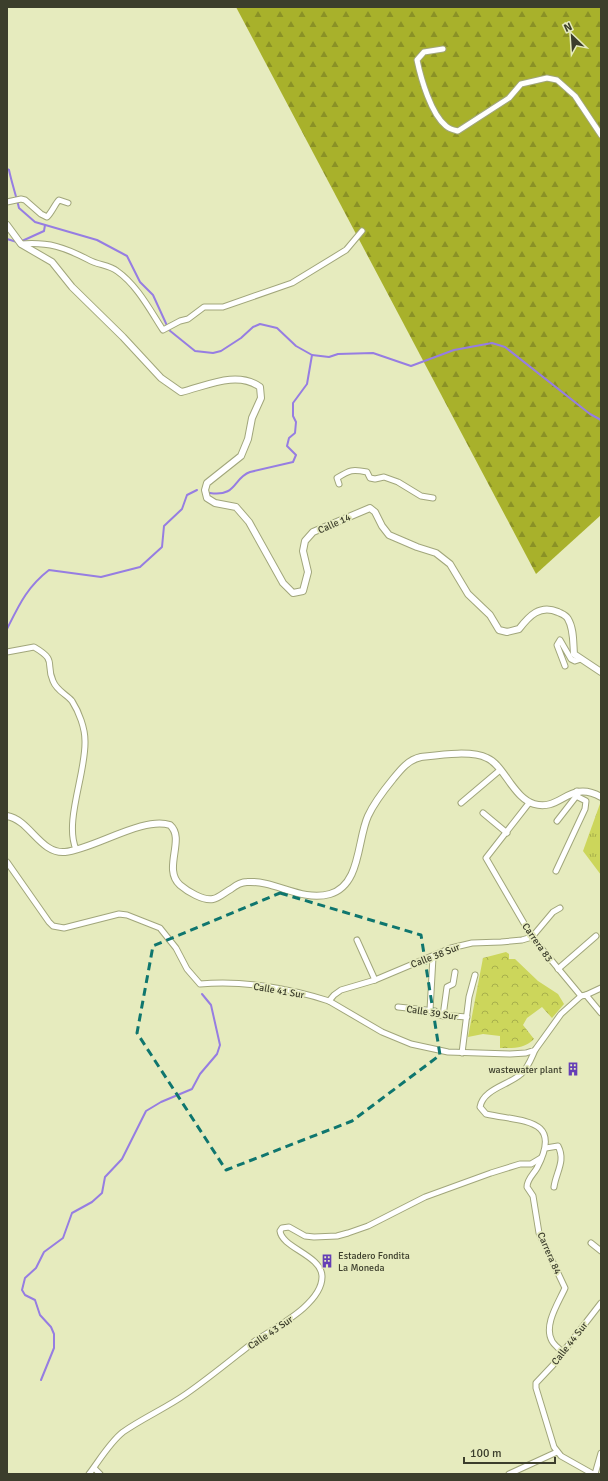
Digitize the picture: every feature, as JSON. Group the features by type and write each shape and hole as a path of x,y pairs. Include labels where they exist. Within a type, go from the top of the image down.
{"street":[{"path":"443,49 424,52 416,60 421,78 436,113 446,127 458,131 509,98 521,84 547,78 557,80 575,96 601,135"},
{"path":"7,202 21,199 29,203 41,214 47,217 59,200 68,203"},
{"path":"7,225 21,244 38,243 57,246 71,250 90,261 116,270 126,278 164,330 180,321 188,319 204,307 223,307 292,283 346,250 362,232"},
{"name":"Calle 14","path":"21,244 52,262 72,287 123,337 161,378 181,392 220,381 234,379 252,381 260,387 261,398 252,418 248,439 241,456 207,483 205,490 207,498 215,503 236,507 249,522 284,583 293,594 303,591 308,572 303,551 305,541 313,532 370,508 375,512 382,526 389,535 436,553 450,564 468,594 490,615 499,630 511,632 519,629 530,616 538,610 555,610 564,615 572,630 574,654 581,659"},
{"path":"339,484 338,478 350,470 361,471 367,472 370,478 375,479 384,477 398,482 421,496 433,498"},
{"path":"565,666 557,645 560,640 571,659 575,661 581,659 601,672"},
{"path":"7,652 34,647 48,657 51,662 53,681 59,690 71,700 82,722 85,741 84,756 72,835 76,850"},
{"path":"7,816 22,822 45,845 57,852 76,850 139,827 155,824 166,824 172,827 175,837 176,849 172,868 174,877 179,884 208,900 215,898 240,883 250,881 295,893 314,896 330,894 344,885 349,880 369,814 404,765 420,758 471,754 488,758 500,770 519,794 530,803 538,805 550,805 568,794 577,792 591,791 601,797"},
{"path":"461,803 500,770"},
{"path":"557,820 577,792"},
{"path":"556,871 585,809 586,801 578,797 577,792"},
{"path":"483,813 507,833 530,803"},
{"name":"Carrera 83","path":"507,833 486,858 532,937 558,969 601,1013"},
{"name":"Calle 41 Sur","path":"7,862 49,922 54,926 64,928 119,914 127,915 160,928 176,948 187,969 200,984 213,983 266,986 329,1001 396,1039 430,1048 462,1053 510,1054 526,1053 535,1050"},
{"path":"532,937 553,912 560,908"},
{"path":"558,969 596,936"},
{"name":"Calle 38 Sur","path":"329,1001 341,990 375,980 404,967 433,957 451,948 472,943 506,942 532,937"},
{"path":"357,940 375,980"},
{"path":"430,1010 433,957"},
{"path":"443,1016 447,987 453,984 455,972"},
{"path":"462,1053 469,997 475,975"},
{"path":"554,1186 562,1164 559,1146 546,1148 543,1134 536,1126 518,1118 486,1114 481,1109 481,1104 493,1091 521,1074 530,1063 535,1050 561,1014 583,995 601,988"},
{"name":"Calle 39 Sur","path":"398,1007 430,1010 443,1016 467,1017"},
{"name":"Carrera 84","path":"546,1148 540,1158 537,1169 528,1181 527,1187 534,1196 539,1234 565,1288 553,1310 550,1326 552,1341 563,1352"},
{"name":"Calle 43 Sur","path":"89,1474 122,1433 185,1395 257,1340 279,1327 299,1312 311,1300 320,1285 322,1276 320,1269 301,1251 283,1238 280,1231 282,1228 289,1227 305,1236 337,1236 368,1226 425,1198 491,1173 520,1164 531,1164 540,1158"},
{"path":"591,1243 601,1251"},
{"name":"Calle 44 Sur","path":"557,1452 552,1442 536,1388 536,1382 563,1352 601,1303"},
{"path":"509,1474 557,1452 561,1456 594,1474 601,1453"},
{"path":"94,1468 100,1474"}],"highlighted area":[{"path":"280,893 421,935 440,1055 352,1121 226,1170 137,1033 153,946"}],"green space":[{"path":"236,7 601,7 601,515 536,574"},
{"path":"601,801 601,875 583,851"},
{"path":"506,952 509,954 509,959 515,959 538,981 558,994 564,1004 552,1018 542,1007 527,1018 523,1025 534,1039 526,1045 500,1048 500,1036 483,1034 468,1037 483,958"}],"waterway":[{"path":"7,169 9,170 19,208 35,222 97,240 127,256 140,282 153,295 169,330 195,351 213,353 221,351 241,338 253,327 260,324 277,328 296,346 312,355 329,357 338,354 373,353 411,366 454,350 492,343 505,347 590,414 601,420"},
{"path":"22,241 44,231 45,225"},
{"path":"7,239 17,242"},
{"path":"210,493 219,493 230,490 240,478 250,472 293,462 296,455 287,446 289,438 295,433 296,422 293,416 293,403 307,384 312,355"},
{"path":"7,629 29,590 41,576 49,570 101,577 140,567 162,547 164,526 182,509 187,495 197,490"},
{"path":"41,1380 54,1348 54,1334 51,1327 40,1315 35,1300 25,1295 22,1290 25,1278 36,1268 44,1252 63,1238 72,1213 92,1202 102,1193 105,1177 122,1159 146,1111 161,1102 192,1089 200,1074 217,1054 220,1045 211,1005 202,994"}],"place":[{"name":"wastewater plant","path":"573,1069"},
{"name":"Estadero Fondita La Moneda","path":"327,1261"}]}
